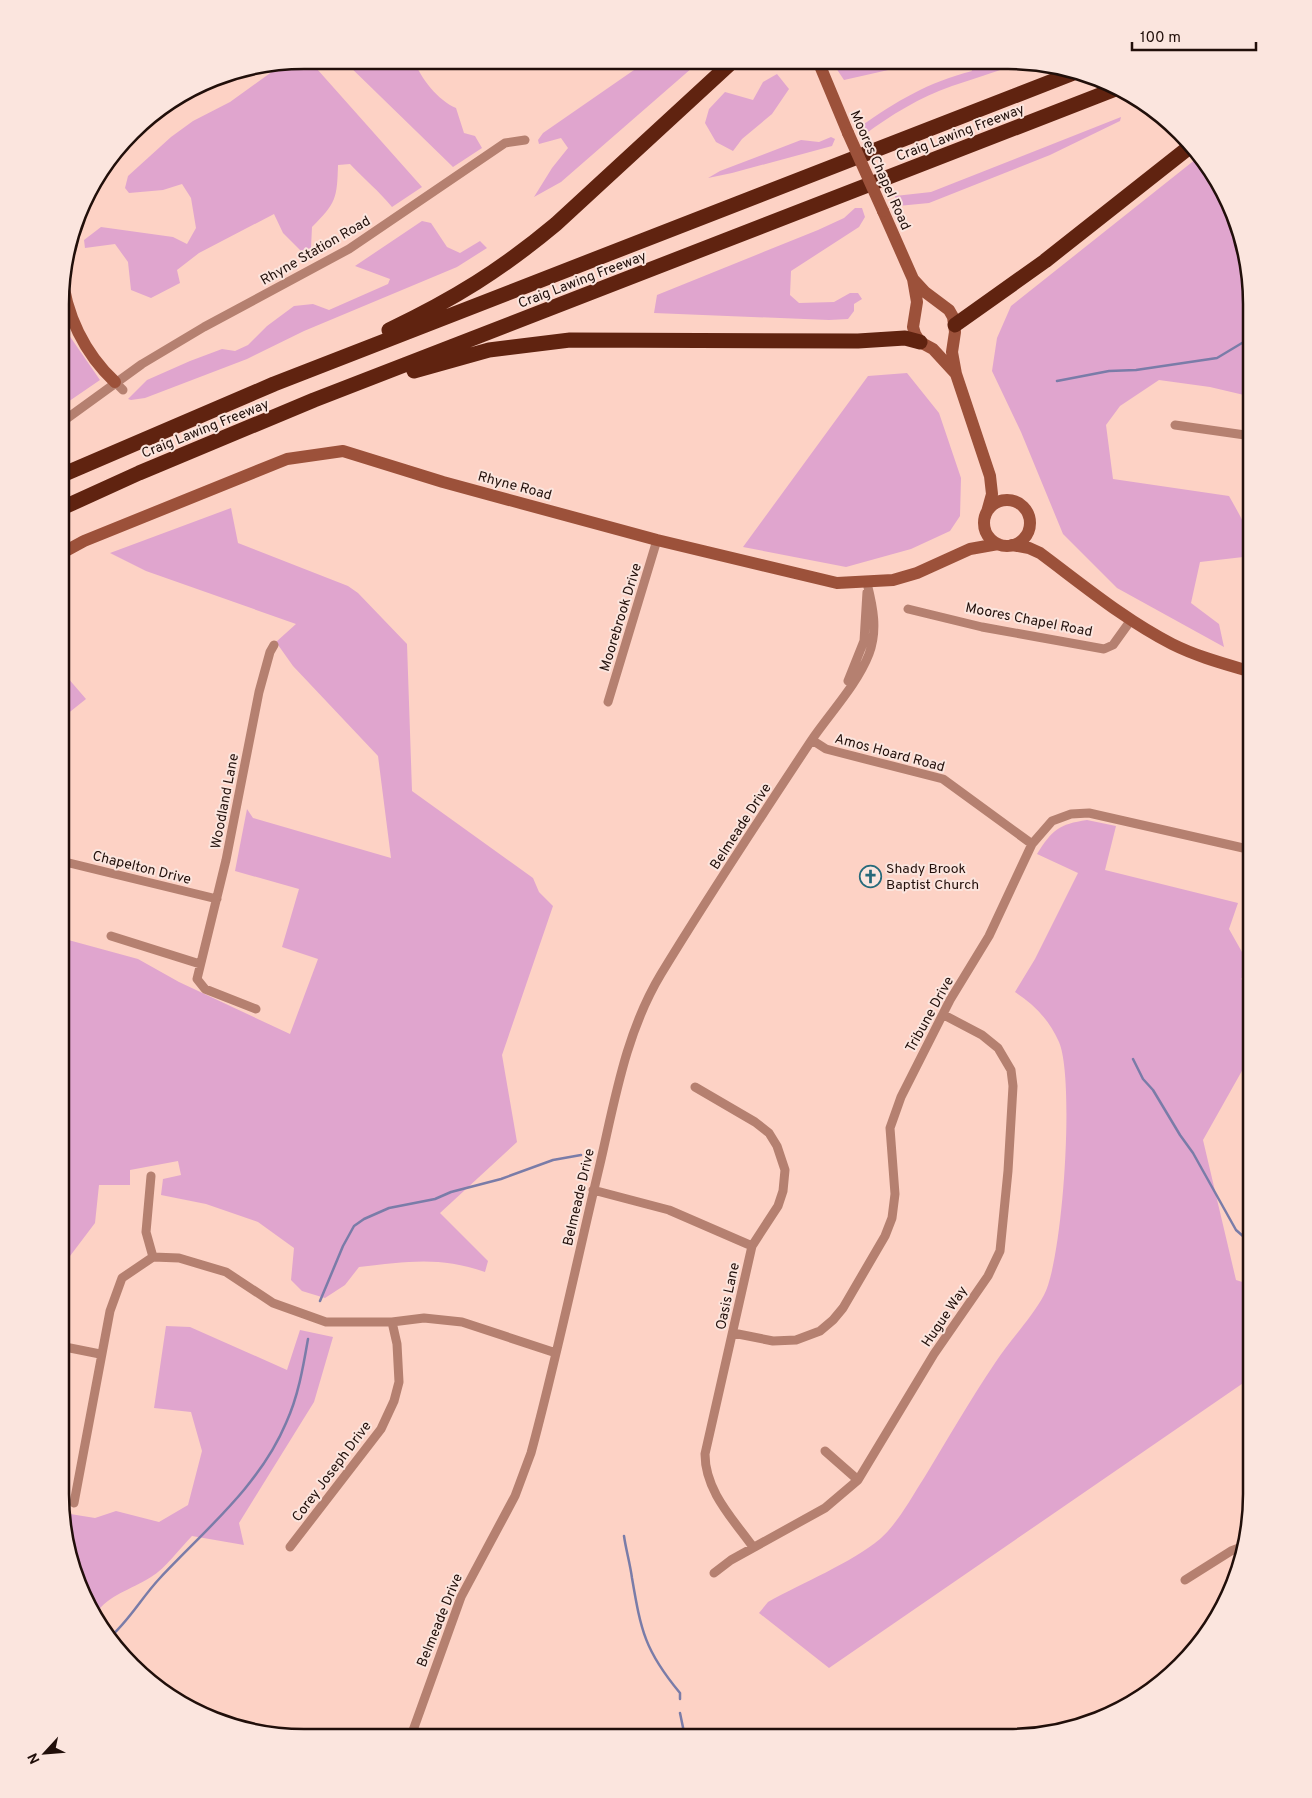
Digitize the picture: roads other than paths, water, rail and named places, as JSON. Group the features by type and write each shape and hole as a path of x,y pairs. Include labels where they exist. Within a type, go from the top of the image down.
{"highway":[{"path":"274,384 431,310 500,269 556,224 724,69"},
{"name":"Craig Lawing Freeway","path":"69,472 274,384 1066,76"},
{"name":"Craig Lawing Freeway","path":"69,505 139,472 314,400 1109,92"},
{"path":"954,332 1186,150"},
{"path":"314,400 489,350 542,343 635,339 858,342 905,338 926,346"}],"street":[{"name":"Moores Chapel Road","path":"820,69 914,279 925,292 949,310 954,332 952,352 956,374 990,476 992,494 985,516"},
{"name":"Rhyne Station Road","path":"69,418 119,386 204,327 349,249 505,143 525,140"},
{"name":"Moores Chapel Road","path":"914,279 917,302 913,326 926,346 956,374"},
{"path":"69,310 90,354 119,386"},
{"path":"926,346 944,347 954,332"},
{"path":"1175,425 1243,435"},
{"name":"Rhyne Road","path":"69,549 84,541 287,459 343,451 443,482 657,540 828,582 868,583 893,580 917,573 970,548 998,544"},
{"name":"Moores Chapel Road","path":"990,476 1012,501"},
{"path":"970,548 979,539 985,516 998,502 1012,501 1025,509 1033,540 1040,553"},
{"path":"985,516 987,534 998,544 1029,548 1040,553 1131,620 1172,644 1204,658 1243,669"},
{"path":"1012,545 1024,537 1030,524"},
{"name":"Moorebrook Drive","path":"608,702 657,540"},
{"name":"Belmeade Drive","path":"414,1729 461,1597 515,1496 531,1453 631,1038 643,1007 689,930 812,740 842,697 850,689 865,663 872,645 874,630 874,612 868,583"},
{"name":"Moores Chapel Road","path":"908,608 982,627 1104,649 1113,645 1131,620"},
{"name":"Woodland Lane","path":"256,1009 200,986 197,979 216,900 259,692 270,652 274,645"},
{"name":"Amos Hoard Road","path":"812,740 826,749 943,779 1032,844"},
{"name":"Tribune Drive","path":"733,1333 773,1341 796,1340 820,1331 844,1308 885,1236 892,1218 895,1194 890,1138 892,1120 950,1000 989,936 1032,844 1052,821 1071,814 1089,813 1243,848"},
{"name":"Chapelton Drive","path":"69,863 216,900"},
{"path":"111,936 200,964"},
{"name":"Hugue Way","path":"714,1573 753,1547 825,1508 858,1480 934,1354 988,1276 1000,1251 1013,1086 1010,1070 998,1048 982,1035 944,1015"},
{"name":"Oasis Lane","path":"695,1087 755,1122 769,1133 778,1146 785,1170 783,1191 778,1206 752,1246 708,1436 705,1467 714,1492 753,1547"},
{"path":"151,1176 146,1232 153,1258"},
{"path":"593,1190 669,1210 752,1246"},
{"path":"74,1503 100,1354 110,1311 122,1278 153,1258 179,1258 226,1272 273,1303 326,1322 392,1322 424,1318 462,1322 556,1352"},
{"name":"Corey Joseph Drive","path":"290,1547 382,1429 394,1401 399,1382 397,1344 392,1322"},
{"path":"69,1348 100,1354"},
{"path":"825,1451 858,1480"},
{"path":"1185,1580 1231,1550 1237,1548"}],"waterway":[{"path":"1057,381 1109,371 1136,370 1217,358 1243,342"},
{"path":"1133,1059 1143,1079 1153,1090 1193,1153 1236,1230 1243,1236"},
{"path":"320,1301 343,1246 354,1226 364,1219 389,1208 435,1199 451,1192 501,1179 553,1160 581,1155"},
{"path":"114,1633 160,1578 230,1506 262,1467 275,1445 294,1403 308,1339"},
{"path":"624,1536 638,1612 646,1640 659,1665 680,1693 680,1699"},
{"path":"680,1713 683,1729"}],"place":[{"name":"Shady Brook Baptist Church","path":"870,876"}]}
